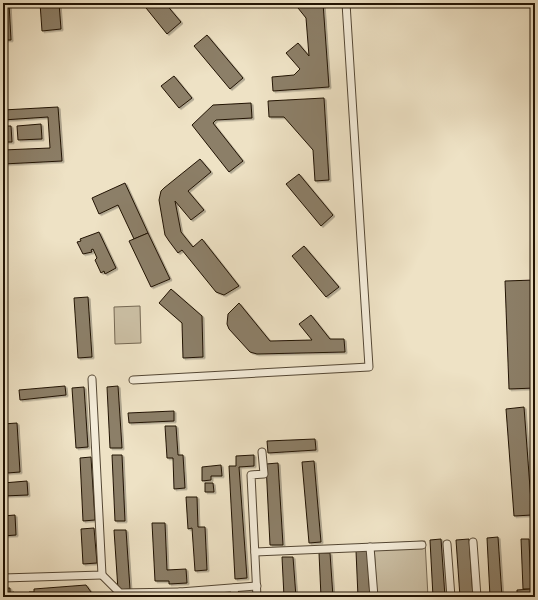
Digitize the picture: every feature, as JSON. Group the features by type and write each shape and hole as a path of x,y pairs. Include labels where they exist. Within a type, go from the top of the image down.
{"street":[{"path":"133,380 369,367 346,3"},
{"path":"92,379 102,575 120,593 204,594 234,588 257,586"},
{"path":"258,597 251,475 264,474 262,452"},
{"path":"473,542 477,597"},
{"path":"447,544 451,597"},
{"path":"255,552 422,545"},
{"path":"370,547 374,597"},
{"path":"3,578 102,575"},
{"path":"234,588 235,597"}],"shaded area":[{"path":"140,306 141,343 115,344 114,307"},
{"path":"425,541 428,597 377,597 374,544"}],"building":[{"path":"3,3 9,3 11,40 3,40"},
{"path":"40,3 59,3 61,29 42,31"},
{"path":"142,3 165,3 181,22 167,34"},
{"path":"294,3 323,3 329,87 273,91 272,77 294,75 300,69 286,53 298,43 309,56 306,18"},
{"path":"207,35 243,78 230,89 194,46"},
{"path":"174,76 192,98 179,108 161,86"},
{"path":"324,98 329,180 315,181 313,150 284,117 269,117 268,101"},
{"path":"251,103 252,118 216,120 213,123 243,161 229,172 192,125 213,105"},
{"path":"58,107 62,161 3,164 3,150 50,148 48,117 3,120 3,110"},
{"path":"41,124 42,139 18,140 17,126"},
{"path":"3,126 11,126 12,142 3,142"},
{"path":"200,159 211,172 188,191 204,210 191,220 175,201 181,232 193,247 202,239 239,286 224,295 216,292 182,250 178,253 165,235 159,200 161,191"},
{"path":"299,174 333,215 321,226 286,184"},
{"path":"125,183 148,233 134,239 118,205 99,214 92,198"},
{"path":"99,232 116,268 105,274 104,271 101,273 95,260 97,258 93,249 91,250 92,252 83,254 77,242 81,241 80,239"},
{"path":"148,233 170,279 151,287 129,241"},
{"path":"304,246 339,287 326,297 292,256"},
{"path":"535,280 535,388 509,389 505,281"},
{"path":"171,289 202,316 203,357 183,358 182,323 159,303"},
{"path":"88,297 92,357 78,358 74,298"},
{"path":"239,303 270,341 312,340 299,324 311,315 330,339 344,339 345,352 257,354 250,352 229,329 227,324 228,314"},
{"path":"65,386 66,395 20,400 19,390"},
{"path":"118,386 122,448 110,448 107,387"},
{"path":"84,387 88,447 76,448 72,388"},
{"path":"524,407 532,515 514,516 506,409"},
{"path":"174,411 174,421 129,423 128,413"},
{"path":"17,423 20,472 7,473 3,424"},
{"path":"165,426 176,426 178,455 183,455 185,488 174,489 173,458 167,458"},
{"path":"315,439 316,450 268,453 267,441"},
{"path":"112,455 122,455 125,521 115,521"},
{"path":"254,455 254,466 239,467 247,578 235,579 229,466 236,466 236,456"},
{"path":"91,457 95,520 83,521 80,458"},
{"path":"314,461 321,542 309,543 302,462"},
{"path":"278,463 283,545 270,545 266,464"},
{"path":"221,465 222,476 211,476 211,480 202,481 202,467"},
{"path":"27,481 28,495 3,496 3,483"},
{"path":"205,483 213,483 214,492 205,492"},
{"path":"186,497 197,497 198,527 205,527 207,570 195,571 192,528 188,529"},
{"path":"15,515 16,535 3,536 3,516"},
{"path":"152,523 165,523 167,570 186,569 187,583 169,584 169,581 155,581"},
{"path":"94,528 97,563 83,564 81,529"},
{"path":"114,530 126,530 130,589 118,590"},
{"path":"498,537 502,597 490,597 487,538"},
{"path":"441,539 445,597 433,597 430,540"},
{"path":"469,539 473,597 460,597 456,540"},
{"path":"521,539 529,539 531,589 523,589"},
{"path":"367,550 370,597 358,597 356,551"},
{"path":"319,553 330,553 333,597 321,597"},
{"path":"282,557 293,557 296,597 284,597"},
{"path":"86,585 91,592 89,596 29,597 29,592 34,592 34,589"},
{"path":"3,588 10,588 10,593 14,592 14,597 3,597"},
{"path":"531,589 531,597 517,597 517,590"},
{"path":"253,593 253,597 242,597 242,594"}]}
